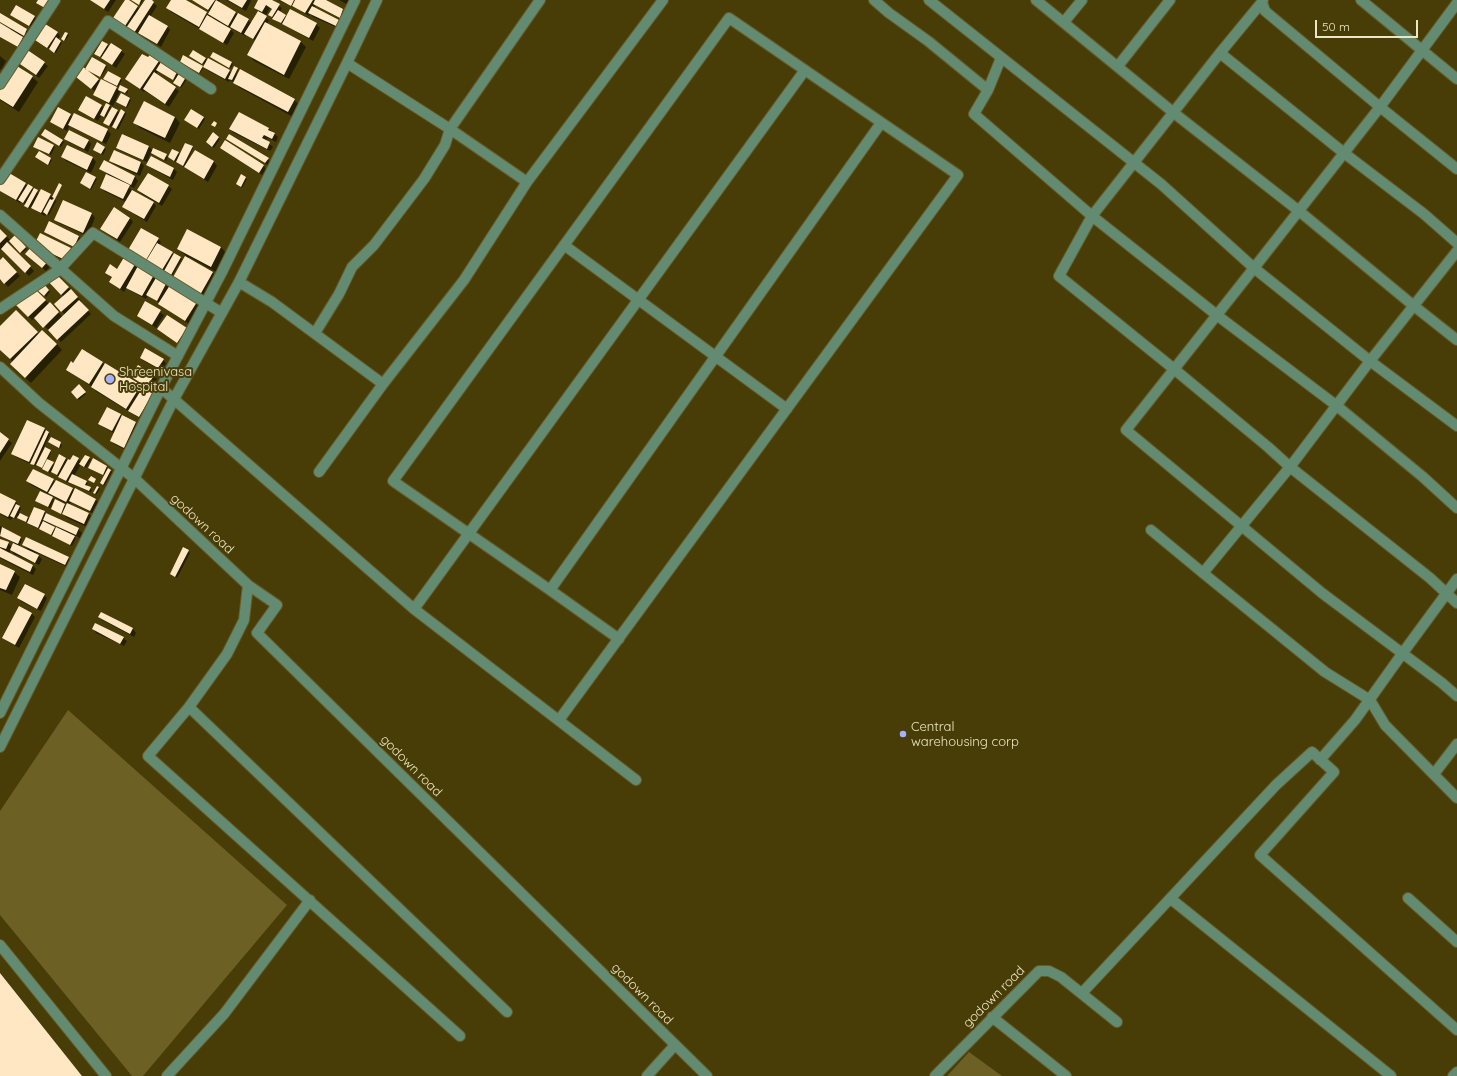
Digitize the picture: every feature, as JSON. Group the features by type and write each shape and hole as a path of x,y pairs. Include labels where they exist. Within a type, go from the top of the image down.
{"street":[{"path":"0,84 55,0"},
{"path":"0,713 161,388 206,303 355,0"},
{"path":"0,747 174,399 239,282 348,63 377,0"},
{"path":"315,333 352,268 374,245 424,179 445,145 450,129 540,0"},
{"path":"319,472 383,384 464,280 527,182 663,0"},
{"path":"874,0 889,13 928,40 988,90"},
{"path":"929,0 1161,184 1254,268 1370,360 1457,426"},
{"path":"1036,0 1174,113 1457,340"},
{"path":"1064,22 1082,0"},
{"path":"1118,66 1170,0"},
{"path":"1361,0 1457,79"},
{"path":"1262,1 1092,216 1059,276 1174,369 1290,467 1424,573 1457,603"},
{"path":"1262,1 1265,11 1457,169"},
{"path":"1457,3 1380,107 1218,316 1126,430 1240,527 1322,593 1442,683 1457,696"},
{"path":"559,720 619,639 958,175 729,18 393,481 619,639"},
{"path":"0,179 108,21 211,89"},
{"path":"1220,53 1344,153 1424,214 1457,243"},
{"path":"1001,58 988,90 974,114 1092,216 1218,316 1337,406 1423,476 1457,508"},
{"path":"348,63 450,129 527,182"},
{"path":"414,609 805,70"},
{"path":"550,590 881,123"},
{"path":"0,215 114,316 178,356"},
{"path":"0,309 59,268 93,233 222,313"},
{"path":"564,245 787,409"},
{"path":"1203,573 1290,467 1370,360 1457,251"},
{"path":"239,282 272,302 383,384"},
{"name":"godown road","path":"0,367 39,403 135,479 248,585 277,605 257,633 707,1076"},
{"path":"161,388 414,609 636,780"},
{"path":"1151,530 1325,672 1370,700 1385,725 1457,798"},
{"path":"1320,760 1355,720 1457,579"},
{"path":"248,585 244,620 227,654 189,707 148,756 460,1036"},
{"path":"189,707 507,1012"},
{"path":"1434,774 1457,744"},
{"path":"1082,994 1276,785 1312,752 1334,772 1260,855 1457,1030"},
{"path":"1408,898 1457,942"},
{"path":"1171,899 1391,1076"},
{"path":"167,1076 224,1014 310,900"},
{"path":"0,945 106,1076"},
{"name":"godown road","path":"935,1076 1039,971 1049,971 1061,977 1117,1022"},
{"path":"992,1018 1066,1076"},
{"path":"647,1076 675,1045"},
{"path":"1453,1076 1457,1072"}],"shaded area":[{"path":"68,710 287,905 143,1076 132,1076 0,915 0,811"},
{"path":"969,1052 1002,1076 947,1076"}],"building":[{"path":"38,0 50,0 45,8 36,3"},
{"path":"90,0 110,0 104,9"},
{"path":"125,0 129,0 138,6 125,26 113,18"},
{"path":"131,0 141,0 139,5"},
{"path":"145,0 152,0 154,2 134,33 126,28"},
{"path":"171,0 186,0 207,12 199,27 166,8"},
{"path":"192,0 215,0 208,10"},
{"path":"216,0 236,12 228,26 208,14"},
{"path":"228,0 247,0 242,8"},
{"path":"258,0 272,0 280,4 272,17 268,15 272,9 266,5 262,12 254,8"},
{"path":"280,0 294,0 291,6"},
{"path":"295,0 313,0 305,13 292,6"},
{"path":"315,0 326,0 343,9 340,18 313,4"},
{"path":"16,5 35,16 29,26 10,15"},
{"path":"312,6 339,20 336,26 308,13"},
{"path":"290,9 317,23 309,38 282,24"},
{"path":"278,10 286,15 281,23 272,19"},
{"path":"258,11 267,16 253,39 244,34"},
{"path":"0,13 27,29 24,36 0,22"},
{"path":"238,13 249,19 241,33 230,27"},
{"path":"149,15 168,26 157,44 138,33"},
{"path":"207,15 231,29 223,43 199,29"},
{"path":"42,22 58,32 47,48 32,38"},
{"path":"265,22 301,41 284,75 247,55"},
{"path":"0,23 23,37 18,47 0,37"},
{"path":"65,32 68,33 64,41 61,39"},
{"path":"56,37 61,41 54,53 49,49"},
{"path":"102,41 108,44 100,57 94,54"},
{"path":"111,43 122,50 112,65 101,58"},
{"path":"26,49 45,62 36,75 17,62"},
{"path":"193,50 206,58 202,64 189,56"},
{"path":"213,52 232,62 229,68 210,57"},
{"path":"142,54 148,57 150,55 159,61 140,89 125,79"},
{"path":"183,55 203,66 199,73 180,62"},
{"path":"92,57 106,65 100,77 85,69"},
{"path":"208,58 230,70 225,79 203,67"},
{"path":"161,62 177,72 173,80 156,70"},
{"path":"12,63 33,76 13,107 0,99 0,82"},
{"path":"234,66 238,68 232,80 228,79"},
{"path":"83,67 99,79 91,89 76,77"},
{"path":"240,69 295,99 288,112 233,83"},
{"path":"108,71 121,78 117,86 103,79"},
{"path":"154,72 176,87 165,104 143,89"},
{"path":"180,72 186,77 180,87 173,83"},
{"path":"101,79 117,87 109,103 93,95"},
{"path":"120,85 128,89 125,93 118,90"},
{"path":"121,93 130,98 126,107 116,102"},
{"path":"86,96 102,105 94,119 78,110"},
{"path":"144,101 175,117 165,138 133,123"},
{"path":"106,103 110,105 104,117 100,115"},
{"path":"58,107 71,114 63,129 50,122"},
{"path":"112,107 118,110 109,126 103,123"},
{"path":"121,109 125,112 116,129 112,127"},
{"path":"191,109 204,117 197,128 184,120"},
{"path":"239,112 269,128 268,130 275,133 272,139 264,135 262,138 270,142 267,149 229,129"},
{"path":"74,113 108,129 102,142 68,125"},
{"path":"214,121 217,123 215,127 211,125"},
{"path":"45,129 63,140 59,146 41,135"},
{"path":"69,130 89,140 84,149 64,139"},
{"path":"213,132 219,137 212,147 206,142"},
{"path":"122,134 149,146 143,160 116,148"},
{"path":"229,134 269,158 265,163 226,139"},
{"path":"38,137 54,145 49,154 33,147"},
{"path":"225,140 264,165 259,173 220,148"},
{"path":"97,142 105,147 101,154 93,150"},
{"path":"185,143 193,146 183,166 176,162"},
{"path":"67,145 93,157 87,170 61,157"},
{"path":"153,148 167,154 164,160 151,153"},
{"path":"172,149 179,152 174,161 168,157"},
{"path":"114,150 141,162 137,173 109,161"},
{"path":"195,150 214,161 204,179 184,167"},
{"path":"39,151 51,158 48,165 35,157"},
{"path":"151,156 174,168 170,177 146,165"},
{"path":"104,160 135,176 131,185 99,169"},
{"path":"4,170 26,183 16,200 0,191 0,176"},
{"path":"86,172 96,177 90,189 80,183"},
{"path":"148,173 169,185 159,203 137,190"},
{"path":"106,174 130,185 123,199 100,188"},
{"path":"241,174 246,177 241,187 236,184"},
{"path":"59,183 62,185 47,215 43,212 50,199 52,200 54,198 52,197"},
{"path":"28,184 33,187 23,203 18,200"},
{"path":"34,188 38,190 28,208 24,206"},
{"path":"41,189 51,194 41,213 31,208"},
{"path":"132,190 154,202 144,219 122,207"},
{"path":"63,200 92,213 83,233 54,220"},
{"path":"114,207 130,218 117,239 100,229"},
{"path":"49,221 79,236 74,247 44,232"},
{"path":"141,228 159,238 146,260 128,250"},
{"path":"0,229 7,236 0,243"},
{"path":"187,229 221,247 211,267 177,249"},
{"path":"40,233 71,248 65,260 34,245"},
{"path":"15,235 26,247 20,253 9,241"},
{"path":"7,242 31,266 25,273 1,249"},
{"path":"157,243 173,252 162,270 146,261"},
{"path":"32,246 49,260 42,268 25,254"},
{"path":"174,253 181,257 171,275 164,271"},
{"path":"126,254 137,261 120,289 109,282 112,277 105,273 110,264 117,269"},
{"path":"185,256 213,272 200,295 172,279"},
{"path":"3,257 17,272 4,284 0,279 0,260"},
{"path":"139,264 155,273 142,296 126,288"},
{"path":"54,272 69,287 61,295 46,279"},
{"path":"157,276 167,282 157,301 146,295"},
{"path":"42,282 49,290 44,296 36,289"},
{"path":"30,284 46,300 28,317 13,302"},
{"path":"170,285 197,302 185,321 158,304"},
{"path":"71,289 78,297 61,312 54,304"},
{"path":"79,300 89,310 57,340 48,330"},
{"path":"145,301 161,310 152,325 137,316"},
{"path":"50,302 59,312 43,328 34,318"},
{"path":"16,310 38,332 10,359 0,350 0,326"},
{"path":"167,315 187,328 177,343 157,329"},
{"path":"42,330 57,344 25,378 10,364"},
{"path":"145,348 164,359 158,368 140,358"},
{"path":"82,349 103,362 89,384 66,370 71,361 73,363"},
{"path":"105,363 141,385 126,409 91,387"},
{"path":"138,365 154,375 147,387 130,376"},
{"path":"79,384 86,392 77,399 71,392"},
{"path":"143,387 153,393 139,417 128,411"},
{"path":"107,407 121,414 112,431 98,424"},
{"path":"122,415 136,422 124,448 110,441"},
{"path":"27,420 45,428 29,462 11,454"},
{"path":"46,430 49,432 34,465 30,464"},
{"path":"0,432 9,439 0,453"},
{"path":"51,437 61,442 59,448 48,442"},
{"path":"45,447 51,450 42,468 36,465"},
{"path":"59,454 66,458 57,475 51,472"},
{"path":"73,455 79,458 66,481 58,477 68,459 70,460"},
{"path":"85,455 90,457 84,467 79,464"},
{"path":"93,458 107,466 103,475 88,468"},
{"path":"47,459 54,462 48,472 42,469"},
{"path":"108,468 111,470 103,485 100,483"},
{"path":"33,469 54,479 47,492 26,481"},
{"path":"72,474 87,481 85,485 91,487 89,491 68,482"},
{"path":"91,476 96,479 94,483 88,480"},
{"path":"56,480 73,488 66,502 48,493"},
{"path":"97,486 99,487 95,494 93,493"},
{"path":"75,488 96,499 90,511 69,501"},
{"path":"40,491 53,497 48,507 35,501"},
{"path":"0,493 16,501 8,517 0,513"},
{"path":"55,499 65,504 61,514 51,509"},
{"path":"67,503 89,513 84,524 62,514"},
{"path":"16,504 20,506 14,518 10,516"},
{"path":"34,507 45,511 38,528 27,523"},
{"path":"20,513 28,517 26,522 17,518"},
{"path":"46,513 79,528 76,535 43,520"},
{"path":"43,521 55,527 51,535 39,529"},
{"path":"2,527 21,537 18,544 0,536"},
{"path":"56,527 75,536 70,545 52,536"},
{"path":"26,537 69,557 65,565 22,545"},
{"path":"0,539 9,542 6,549 0,547"},
{"path":"13,543 39,555 35,563 10,550"},
{"path":"183,547 189,550 175,577 170,574"},
{"path":"0,548 33,565 30,572 0,557"},
{"path":"0,564 15,571 6,590 0,588"},
{"path":"25,584 45,594 37,609 17,598"},
{"path":"19,606 32,613 15,645 2,638"},
{"path":"101,612 133,628 130,634 98,617"},
{"path":"95,623 124,637 120,644 92,629"},
{"path":"0,973 82,1076 0,1076"}],"place":[{"name":"Shreenivasa Hospital","path":"110,379"},
{"name":"Central warehousing corp","path":"903,734"}]}
